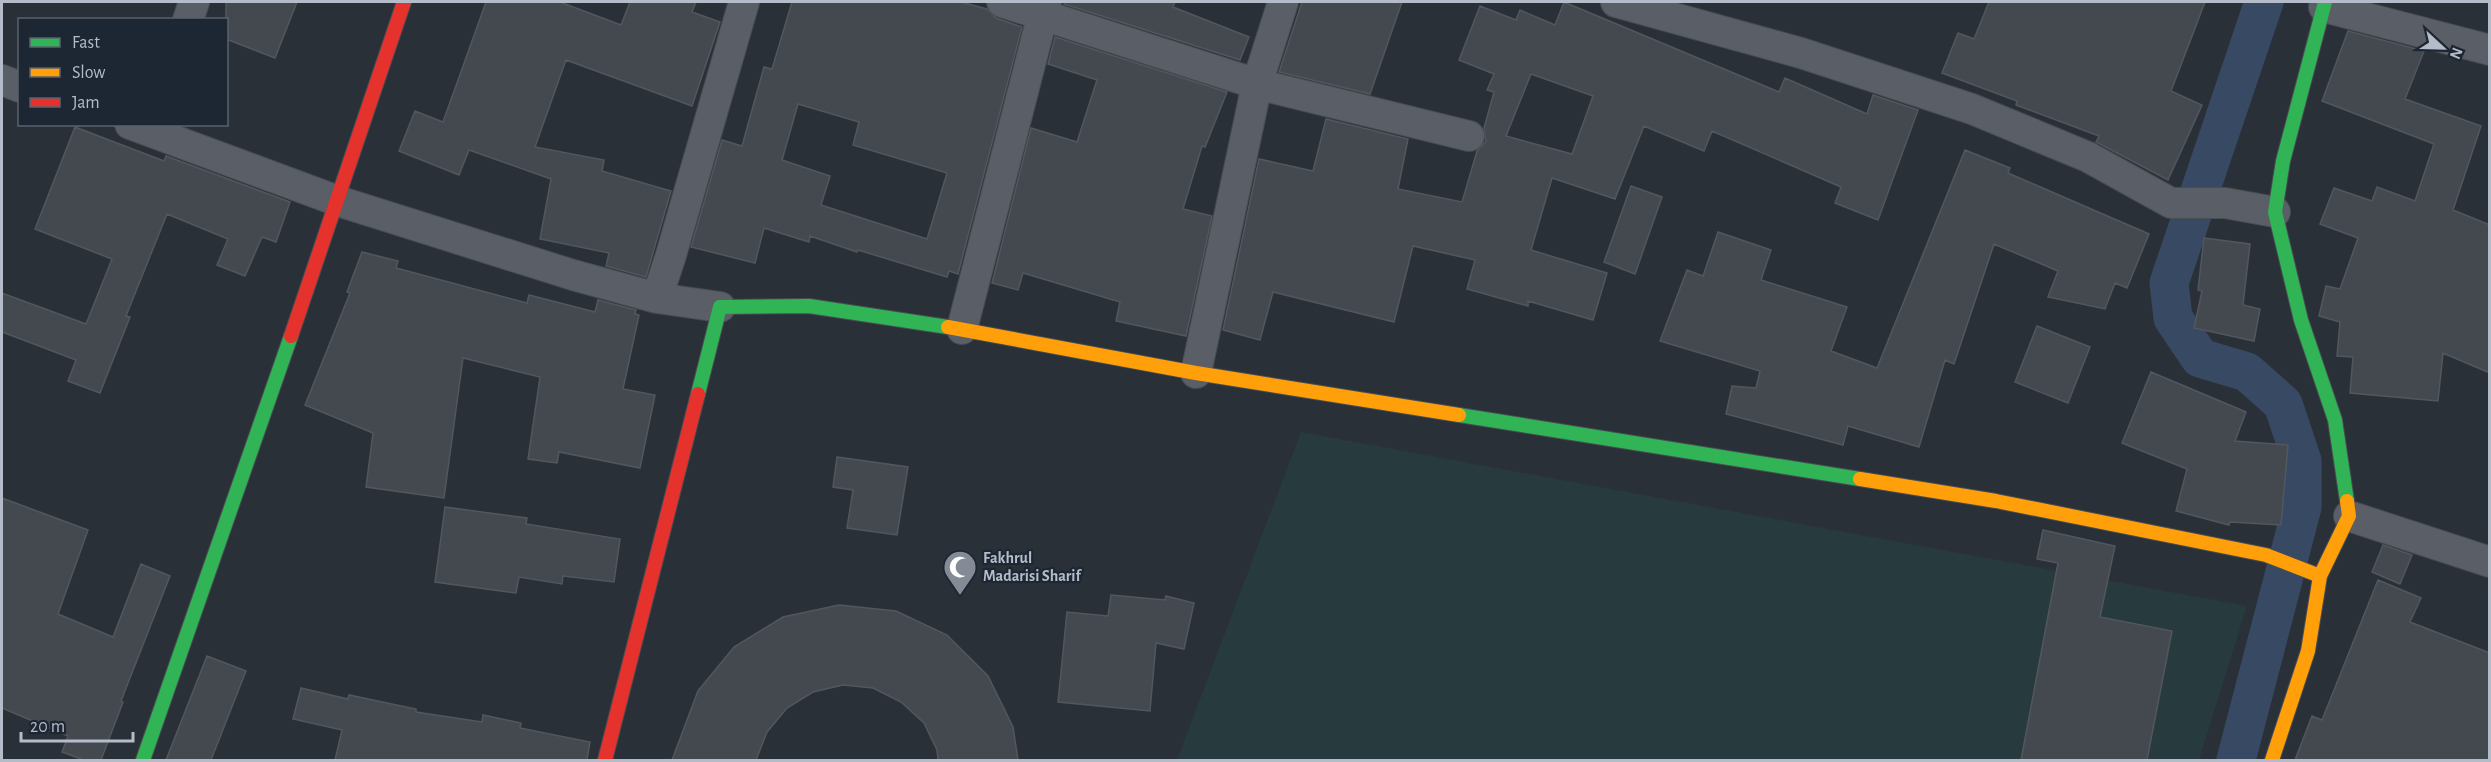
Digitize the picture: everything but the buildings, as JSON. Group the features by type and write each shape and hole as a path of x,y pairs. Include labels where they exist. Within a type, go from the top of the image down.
{"main road":[{"path":"143,760 338,201 404,2"},
{"path":"2272,760 2308,651 2319,576 2349,516 2335,420 2301,320 2275,212 2283,161 2324,4"},
{"path":"605,760 720,307 809,306 962,329 1196,373 1996,501 2266,555 2319,576"}],"street":[{"path":"189,18 194,2"},
{"path":"657,298 744,2"},
{"path":"1002,2 1045,8 1257,84 1469,136"},
{"path":"1196,373 1257,84 1283,2"},
{"path":"1616,2 1802,53 1972,109 2088,157 2171,203 2224,203 2275,212"},
{"path":"2324,4 2490,50"},
{"path":"962,329 1045,8"},
{"path":"2,80 18,86"},
{"path":"144,127 338,201 573,275 657,298 720,307"},
{"path":"2349,516 2490,562"}],"green space":[{"path":"1301,432 2247,606 2199,760 1177,760"}],"waterway":[{"path":"2236,760 2302,507 2302,461 2283,404 2247,372 2200,358 2173,318 2169,283 2264,2"}],"traffic: fast":[{"path":"2325,2 2283,161 2275,212 2301,320 2335,420 2347,501"},
{"path":"698,394 720,307 809,306 948,327"},
{"path":"143,760 291,336"},
{"path":"1459,415 1860,479"}],"traffic: slow":[{"path":"948,327 1196,373 1459,415"},
{"path":"1860,479 1996,501 2266,555 2320,576"},
{"path":"2272,760 2308,651 2320,576 2349,516 2347,501"}],"traffic: jam":[{"path":"291,336 404,2"},
{"path":"605,760 698,394"}],"place":[{"name":"Fakhrul Madarisi Sharif","path":"960,596"}]}
